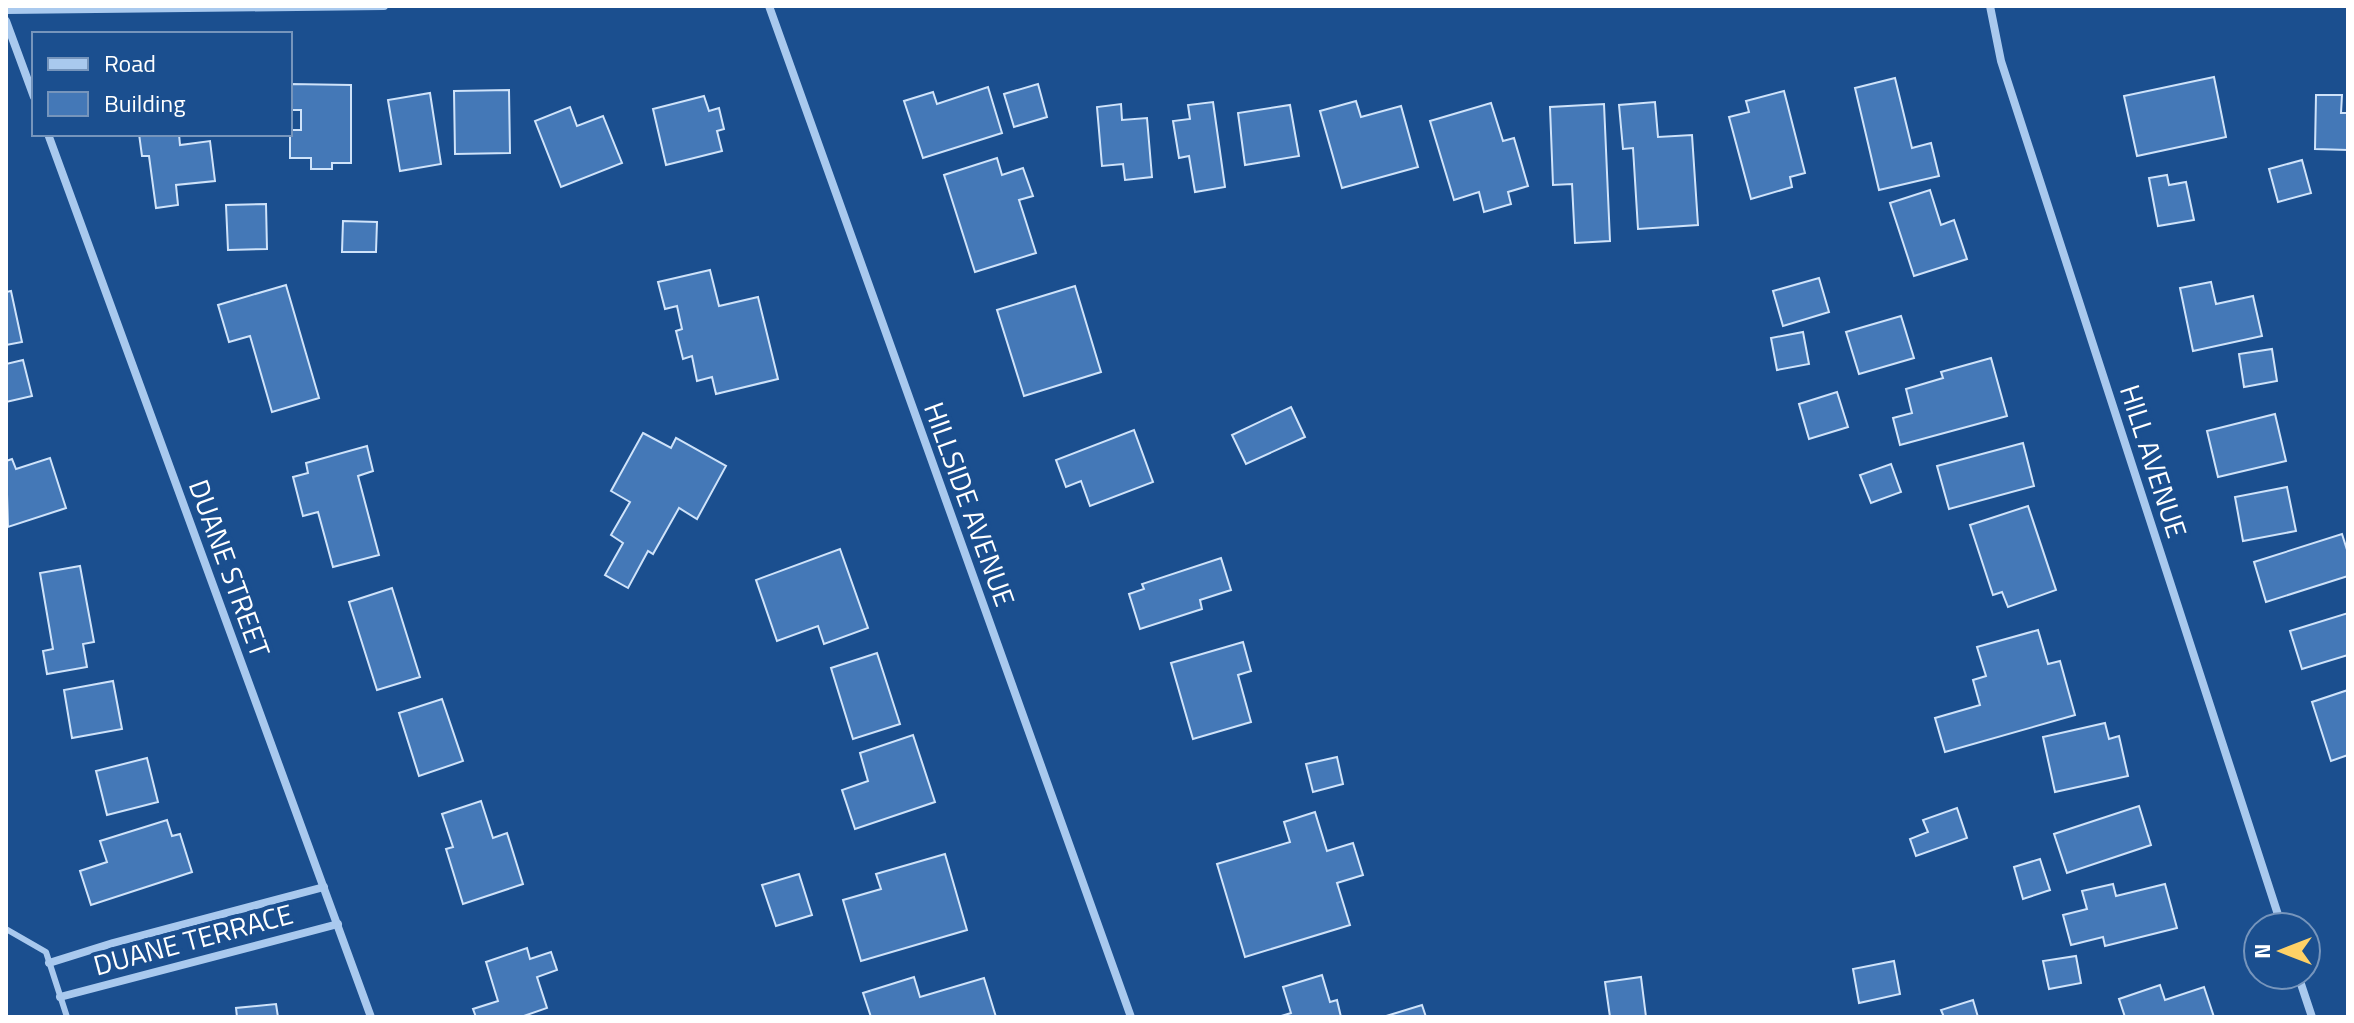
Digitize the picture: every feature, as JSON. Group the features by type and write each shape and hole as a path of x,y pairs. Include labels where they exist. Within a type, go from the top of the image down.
{"street":[{"path":"6,10 384,6"},
{"name":"HILLSIDE AVENUE","path":"769,6 1131,1017"},
{"name":"HILL AVENUE","path":"1990,6 2001,61 2277,911"},
{"path":"6,21 32,92"},
{"name":"DUANE STREET","path":"49,136 371,1017"},
{"path":"49,963 324,887"},
{"name":"DUANE TERRACE","path":"60,997 338,924"},
{"path":"2303,991 2312,1017"}],"lane":[{"path":"6,929 46,952 67,1017"}],"building":[{"path":"2214,77 2226,137 2137,156 2124,96"},
{"path":"1895,78 1912,148 1931,143 1939,176 1879,190 1855,88"},
{"path":"292,84 351,85 351,163 332,163 332,169 311,169 311,158 290,158 290,136 292,130 301,130 301,110 292,110"},
{"path":"1038,84 1047,117 1014,127 1004,94"},
{"path":"988,87 1002,133 923,158 904,101 933,92 937,104"},
{"path":"509,90 510,153 455,154 454,91"},
{"path":"1784,91 1805,173 1790,177 1792,187 1751,199 1729,117 1749,112 1746,101"},
{"path":"430,93 441,164 400,171 388,100"},
{"path":"2316,95 2342,95 2341,113 2348,113 2348,150 2315,149"},
{"path":"704,96 709,111 719,108 724,129 717,131 722,151 666,165 653,109"},
{"path":"1356,101 1361,117 1401,106 1418,167 1342,188 1320,111"},
{"path":"1213,102 1225,187 1195,192 1189,156 1179,158 1173,121 1190,119 1188,105"},
{"path":"1655,102 1658,137 1692,135 1698,225 1638,229 1633,148 1623,149 1619,105"},
{"path":"1491,103 1503,141 1514,138 1528,186 1508,192 1511,204 1484,212 1479,192 1454,200 1430,121"},
{"path":"1121,104 1122,120 1147,118 1152,177 1125,180 1123,164 1102,166 1097,107"},
{"path":"1604,104 1610,241 1575,243 1572,184 1553,185 1550,107"},
{"path":"1290,105 1299,156 1245,165 1238,113"},
{"path":"570,107 577,126 603,116 622,163 561,187 535,121"},
{"path":"139,136 179,136 180,145 210,141 215,181 176,185 178,205 156,208 149,156 142,156"},
{"path":"997,158 1002,175 1023,168 1033,196 1019,200 1036,253 975,272 944,175"},
{"path":"2302,160 2311,193 2278,202 2269,169"},
{"path":"2167,175 2169,185 2186,182 2194,220 2158,226 2149,178"},
{"path":"1930,190 1941,225 1954,220 1967,259 1914,276 1890,203"},
{"path":"266,204 267,249 228,250 226,205"},
{"path":"343,221 377,222 376,252 342,252"},
{"path":"710,270 719,306 758,297 778,379 716,394 712,377 697,381 692,356 683,359 676,331 682,329 677,306 665,309 658,282"},
{"path":"1819,278 1829,312 1783,326 1773,291"},
{"path":"2211,282 2216,304 2253,296 2262,336 2193,351 2180,288"},
{"path":"286,285 319,398 272,412 250,336 229,342 218,305"},
{"path":"1075,286 1101,372 1024,396 997,310"},
{"path":"11,291 22,342 6,345 6,292"},
{"path":"1901,316 1914,358 1859,374 1846,332"},
{"path":"1803,332 1809,364 1777,370 1771,338"},
{"path":"2272,349 2277,381 2244,387 2239,354"},
{"path":"1991,358 2007,416 1900,445 1893,418 1912,413 1906,389 1943,378 1941,372"},
{"path":"23,360 32,396 6,402 6,364"},
{"path":"1837,392 1848,427 1809,439 1799,404"},
{"path":"1291,407 1305,437 1246,464 1232,435"},
{"path":"2275,414 2286,461 2218,477 2207,431"},
{"path":"1134,430 1153,482 1090,506 1081,481 1066,487 1056,460"},
{"path":"643,433 671,448 676,438 726,466 697,519 679,508 653,554 648,551 628,588 605,575 623,543 611,535 630,502 611,491"},
{"path":"2023,443 2034,486 1949,509 1937,466"},
{"path":"367,446 373,471 358,476 379,555 333,567 318,512 303,516 293,477 308,473 306,463"},
{"path":"50,458 66,508 8,527 6,461 12,459 16,469"},
{"path":"1891,464 1901,492 1871,503 1860,475"},
{"path":"2287,487 2296,531 2243,541 2235,497"},
{"path":"2028,506 2056,590 2008,607 2002,592 1993,595 1970,525"},
{"path":"2342,534 2348,553 2348,576 2266,602 2254,562"},
{"path":"840,549 868,628 824,644 818,626 777,641 756,580"},
{"path":"1221,558 1231,590 1200,600 1202,609 1140,629 1129,594 1144,589 1142,584"},
{"path":"80,566 94,642 83,644 87,667 47,674 43,651 53,649 40,573"},
{"path":"392,588 420,677 377,690 349,602"},
{"path":"2348,613 2348,655 2302,669 2290,631"},
{"path":"2038,630 2048,664 2060,661 2075,715 1945,752 1935,718 1980,705 1973,680 1986,676 1977,647"},
{"path":"1243,642 1251,671 1238,675 1251,722 1193,739 1171,663"},
{"path":"877,653 900,724 853,739 831,668"},
{"path":"113,681 122,729 72,738 64,690"},
{"path":"2348,690 2348,755 2331,761 2312,702"},
{"path":"442,699 463,761 419,776 399,713"},
{"path":"2105,723 2109,739 2119,736 2128,776 2055,792 2043,737"},
{"path":"913,735 935,802 855,829 842,790 868,781 860,753"},
{"path":"1337,757 1343,784 1313,792 1306,764"},
{"path":"147,758 158,802 107,815 96,771"},
{"path":"481,801 493,838 507,833 523,884 463,904 446,849 453,847 442,814"},
{"path":"2139,806 2151,845 2067,873 2054,834"},
{"path":"1957,808 1967,838 1916,856 1910,839 1928,832 1923,820"},
{"path":"1315,812 1327,851 1353,843 1363,875 1337,883 1350,925 1245,957 1217,864 1290,842 1284,822"},
{"path":"167,820 172,836 180,834 192,872 91,905 80,871 107,862 100,841"},
{"path":"945,854 967,930 861,961 843,900 881,889 876,874"},
{"path":"2040,859 2050,890 2023,899 2014,867"},
{"path":"799,874 812,915 776,926 762,885"},
{"path":"2113,884 2116,896 2165,884 2177,928 2105,946 2103,937 2071,945 2063,915 2087,909 2082,891"},
{"path":"527,948 530,959 551,952 557,970 537,977 547,1008 521,1017 476,1017 473,1009 498,1001 486,962"},
{"path":"2076,956 2081,983 2049,989 2043,961"},
{"path":"1894,961 1900,994 1859,1003 1853,969"},
{"path":"1322,975 1330,1002 1337,1000 1341,1017 1278,1017 1291,1013 1283,987"},
{"path":"914,977 920,997 984,978 996,1017 871,1017 863,993"},
{"path":"1641,977 1646,1017 1610,1017 1605,982"},
{"path":"2160,985 2165,1000 2204,987 2214,1017 2125,1017 2119,999"},
{"path":"1973,1000 1978,1017 1944,1017 1941,1010"},
{"path":"276,1004 278,1017 237,1017 236,1008"},
{"path":"1422,1005 1426,1017 1383,1017"}]}
